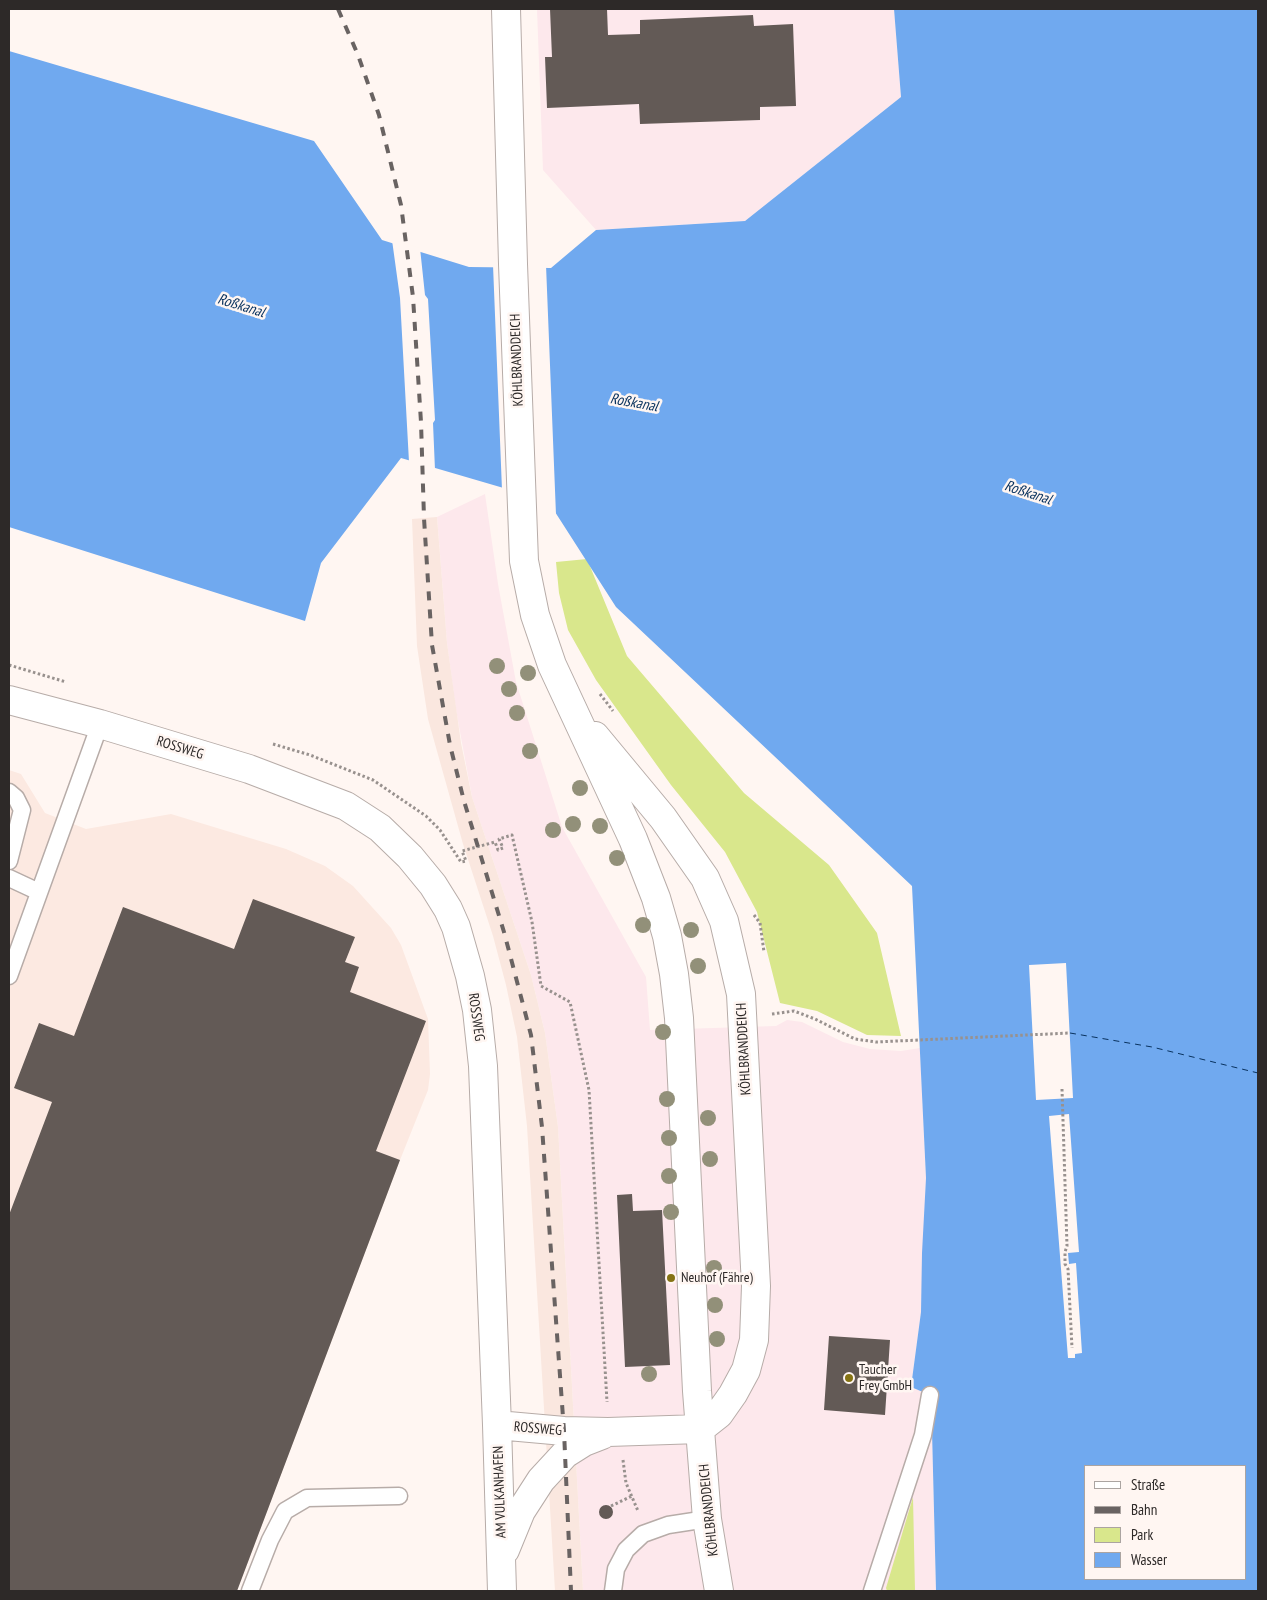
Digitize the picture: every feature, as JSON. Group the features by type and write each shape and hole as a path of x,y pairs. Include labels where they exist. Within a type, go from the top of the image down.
{"street":[{"name":"KÖHLBRANDDEICH","path":"506,9 524,561 535,615 552,665 633,839 656,898 667,936 679,1018 700,1428 707,1519 719,1591"},
{"name":"ROSSWEG","path":"9,700 100,724 249,769 346,806 380,828 410,857 432,885 456,927 470,976 477,1010 481,1048 498,1425 564,1431 614,1432 700,1428"},
{"name":"KÖHLBRANDDEICH","path":"569,704 663,818 705,878 724,921 741,994 756,1286 754,1340 746,1370 733,1394 719,1414 700,1428"},
{"name":"AM VULKANHAFEN","path":"498,1425 502,1591"},
{"name":"AM VULKANHAFEN","path":"502,1559 521,1511 541,1480 565,1454 584,1442 614,1432"}],"lane":[{"path":"9,976 100,724"},
{"path":"9,792 16,798 22,810 9,861"},
{"path":"9,878 39,892"},
{"path":"872,1591 923,1435 930,1395"},
{"path":"250,1591 270,1540 285,1511 307,1498 399,1496"},
{"path":"613,1591 616,1569 619,1562 626,1550 643,1534 668,1524 707,1519"}],"path":[{"path":"570,1002 589,1090 614,1432 626,1483 636,1506 643,1534"},
{"path":"743,1015 794,1011 855,1039 876,1042 1070,1034"},
{"path":"1062,1089 1067,1246 1065,1264 1068,1269 1072,1348"},
{"path":"611,1506 632,1496"}],"shaded area":[{"path":"537,9 894,9 901,97 745,221 596,230 543,170"},
{"path":"485,494 498,584 516,682 562,827 646,977 650,1030 776,1026 787,1020 802,1022 843,1042 870,1049 901,1051 920,1048 926,1178 921,1312 911,1387 930,1395 936,1591 583,1591 558,1127 545,1033 531,975 472,797 456,710 447,643 437,517"},
{"path":"437,517 447,643 461,743 472,797 531,975 545,1033 558,1127 583,1591 555,1591 527,1126 517,1037 493,936 463,844 428,719 417,646 412,519"},
{"path":"9,770 21,774 45,813 86,829 171,814 286,849 325,866 353,886 391,928 401,945 428,1019 430,1074 428,1090 237,1591 9,1591"}],"green space":[{"path":"587,559 627,656 744,793 829,865 877,933 901,1036 867,1035 817,1011 780,1003 757,912 725,852 671,785 596,680 568,630 559,593 556,562"},
{"path":"913,1497 915,1591 887,1591 886,1588"}],"water":[{"name":"Roßkanal","path":"894,9 1258,9 1258,1591 936,1591 930,1395 911,1387 921,1312 926,1178 912,886 616,607 548,501 401,458 321,563 305,621 9,527 9,51 314,141 382,240 469,267 551,268 596,230 745,221 901,97"}],"pier":[{"path":"392,240 420,248 425,295 428,299 435,420 433,423 435,470 409,462 400,298"},
{"path":"493,265 546,265 556,515 547,503 502,490"},
{"path":"1066,963 1073,1098 1036,1100 1029,965"},
{"path":"1069,1114 1079,1252 1068,1253 1069,1264 1076,1263 1082,1353 1075,1354 1075,1358 1068,1358 1049,1116"}],"building":[{"path":"550,9 607,9 608,35 640,34 640,20 753,15 754,26 793,24 796,106 760,107 760,120 640,124 639,104 547,108 545,57 552,57"},
{"path":"253,899 355,937 345,962 359,967 350,992 426,1021 376,1151 400,1160 237,1591 9,1591 9,1215 52,1102 14,1088 39,1023 74,1036 123,907 234,949"},
{"path":"632,1194 633,1211 662,1210 670,1365 625,1367 617,1195"},
{"path":"829,1336 890,1340 885,1415 824,1410"},
{"path":"606,1505 611,1507 613,1512 611,1517 606,1519 601,1517 599,1512 601,1507"}],"ferry route":[{"path":"1070,1033 1152,1047 1258,1073"}],"railway":[{"path":"338,9 358,55 379,115 401,205 413,297 432,645 450,745 464,801 504,932 531,1035 542,1127 564,1431 571,1591"}],"place":[{"name":"Neuhof (Fähre)","path":"671,1278"},
{"name":"Taucher Frey GmbH","path":"849,1378"}]}
